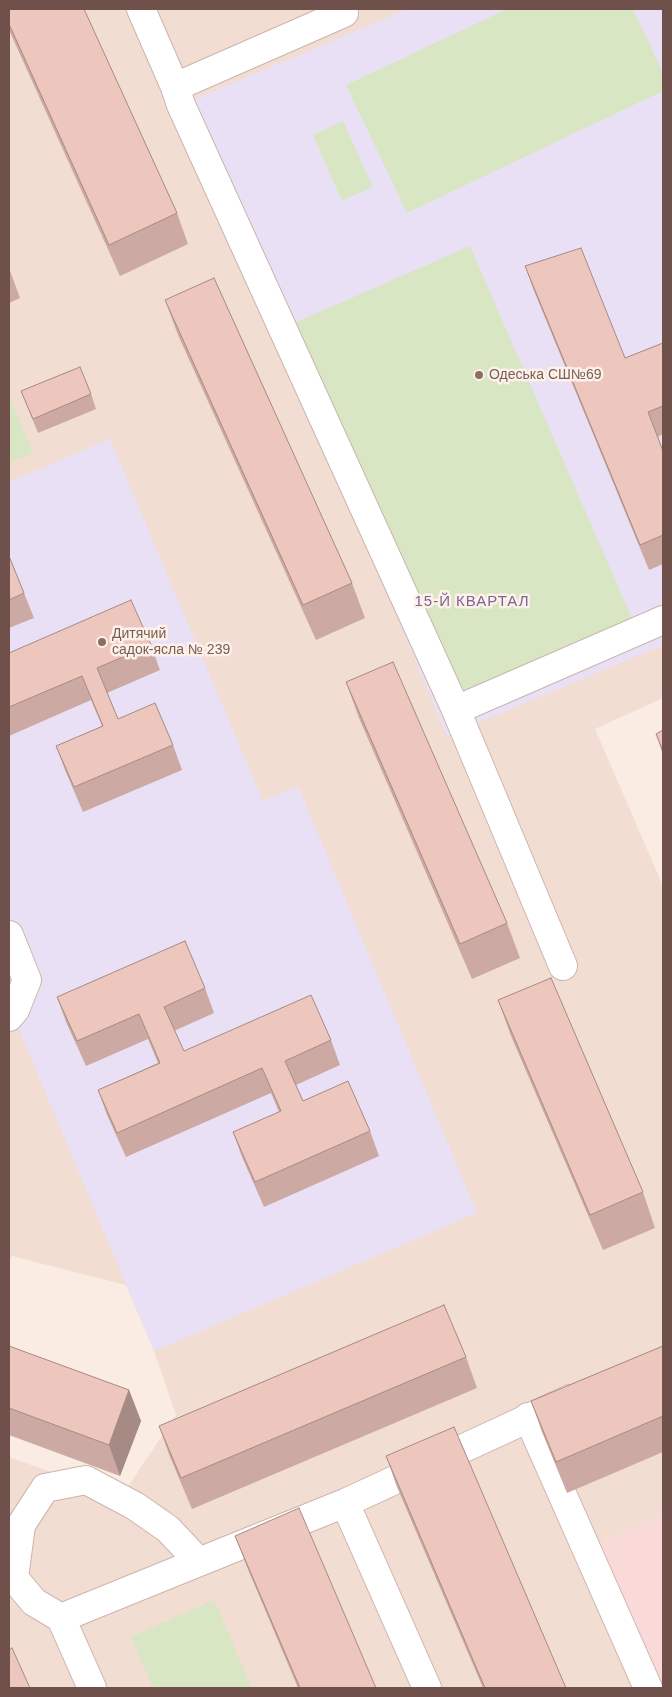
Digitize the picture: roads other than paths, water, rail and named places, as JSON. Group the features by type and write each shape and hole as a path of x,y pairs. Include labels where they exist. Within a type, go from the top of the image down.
{"lane":[{"path":"141,9 190,123 456,710 563,966"},
{"path":"176,87 344,13 342,9"},
{"path":"456,710 663,620"},
{"path":"9,935 27,980 15,1010 9,1017"},
{"path":"61,1618 345,1503 528,1417 591,1390"},
{"path":"528,1417 648,1688"},
{"path":"92,1688 61,1618 34,1602 14,1578 21,1525 46,1488 86,1480 135,1506 168,1529 199,1562"},
{"path":"345,1503 426,1688"}],"place":[{"name":"Одеська СШ№69","path":"479,375"},
{"name":"Дитячий садок-ясла № 239","path":"102,642"}],"district":[{"name":"15-Й КВАРТАЛ","path":"472,602"}]}
